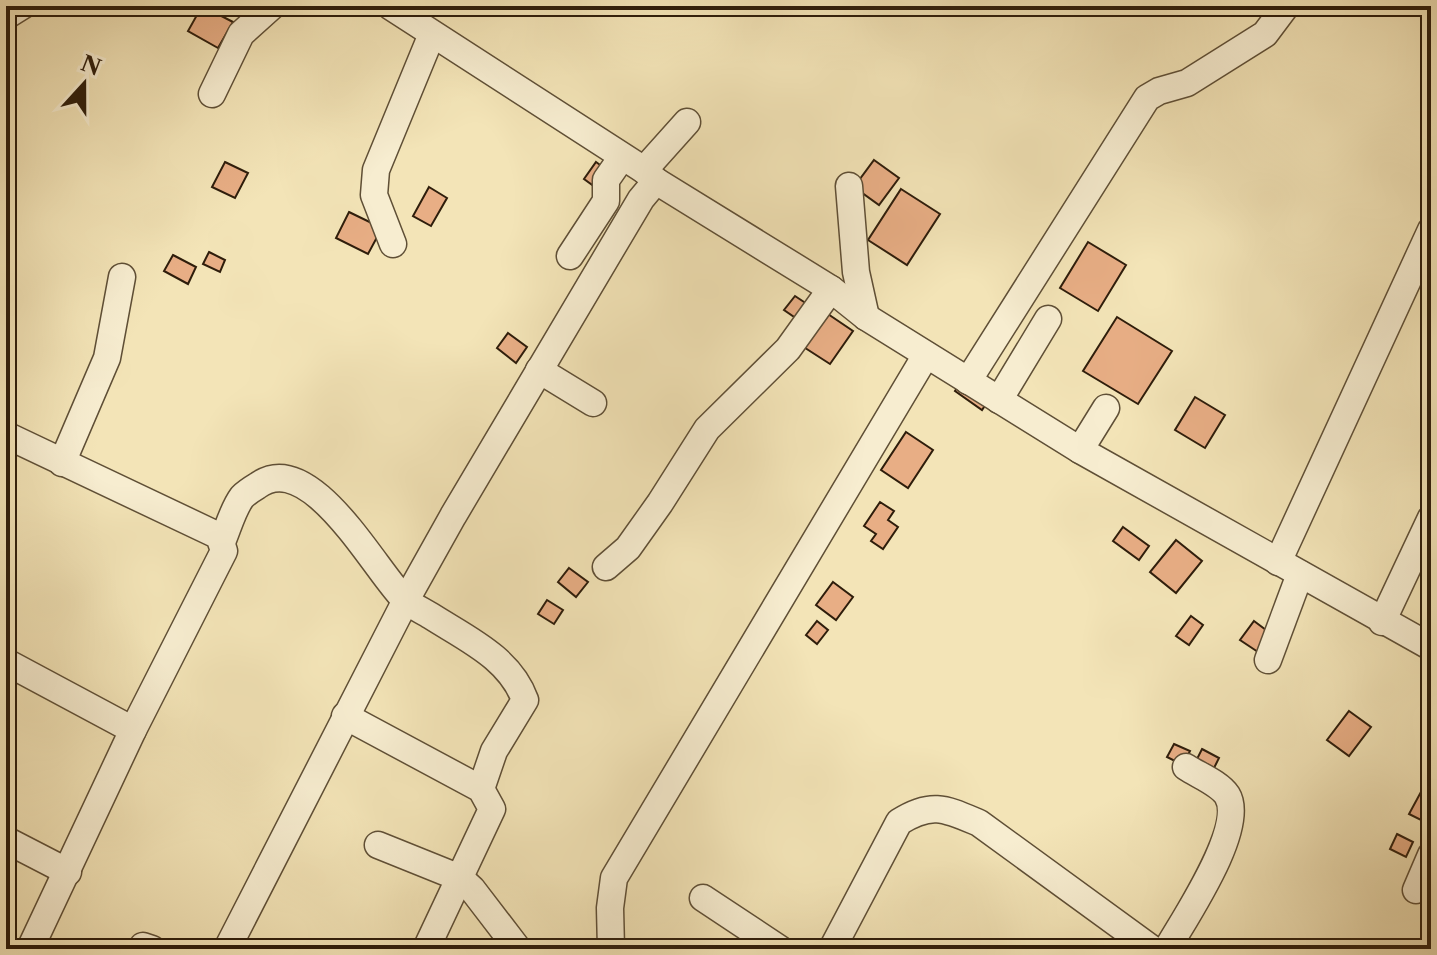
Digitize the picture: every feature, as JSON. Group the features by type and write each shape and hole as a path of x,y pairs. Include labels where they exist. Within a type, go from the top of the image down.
{"street":[{"path":"6,16 22,6"},
{"path":"212,94 241,34 272,6"},
{"path":"390,6 831,289 866,317 1080,450 1431,647"},
{"path":"968,381 1147,98 1187,83 1265,34 1286,6"},
{"path":"393,244 374,195 376,170 432,34"},
{"path":"570,256 606,201 606,180 641,169 687,122"},
{"path":"227,949 406,600 641,199 641,169"},
{"path":"849,186 856,272 866,317"},
{"path":"1268,660 1289,568 1431,230"},
{"path":"62,463 107,358 122,277"},
{"path":"606,567 628,548 707,429 788,349 831,289"},
{"path":"999,400 1048,319"},
{"path":"611,949 610,908 614,878 926,355"},
{"path":"539,370 593,403"},
{"path":"1080,450 1106,408"},
{"path":"6,435 219,536 224,551 133,730 30,949"},
{"path":"222,542 243,497 266,479 292,480 340,517 406,600 490,653 520,685 525,700 494,751 481,789"},
{"path":"1382,622 1431,518"},
{"path":"6,662 133,730"},
{"path":"345,716 481,789 492,809 426,949"},
{"path":"1167,949 1220,855 1229,834 1232,808 1227,794 1186,767"},
{"path":"832,949 899,822 914,812 929,808 946,809 979,823 1152,949"},
{"path":"6,840 68,872"},
{"path":"378,845 460,878 518,949"},
{"path":"1416,890 1431,855"},
{"path":"703,898 780,949"}],"building":[{"path":"202,6 233,22 218,48 188,31"},
{"path":"874,160 899,178 879,205 854,187"},
{"path":"225,162 248,173 235,198 212,187"},
{"path":"596,162 614,175 602,192 584,179"},
{"path":"429,187 447,198 431,226 413,216"},
{"path":"901,189 940,214 907,265 868,240"},
{"path":"349,212 382,228 368,254 336,238"},
{"path":"1088,242 1126,265 1098,311 1060,288"},
{"path":"209,252 225,260 220,272 203,264"},
{"path":"173,255 196,267 188,284 164,271"},
{"path":"795,296 813,308 803,323 784,310"},
{"path":"822,310 853,331 830,364 799,344"},
{"path":"1117,317 1172,351 1138,404 1083,371"},
{"path":"508,333 527,347 516,363 497,348"},
{"path":"963,379 990,398 982,410 955,391"},
{"path":"1195,397 1225,415 1205,448 1175,430"},
{"path":"906,432 933,450 908,488 881,470"},
{"path":"880,502 894,511 888,520 898,527 883,549 871,541 876,534 864,526"},
{"path":"1123,527 1149,546 1139,560 1113,541"},
{"path":"1176,540 1202,561 1176,593 1150,572"},
{"path":"569,568 588,582 576,597 558,582"},
{"path":"833,582 853,597 836,620 816,605"},
{"path":"547,600 563,610 554,624 538,614"},
{"path":"1191,616 1203,625 1189,645 1176,636"},
{"path":"817,621 828,630 817,644 806,635"},
{"path":"1254,621 1274,636 1261,654 1240,640"},
{"path":"1349,711 1371,727 1349,756 1327,740"},
{"path":"1174,744 1190,751 1183,765 1167,757"},
{"path":"1202,749 1219,758 1213,770 1196,761"},
{"path":"1422,790 1431,794 1431,825 1409,814"},
{"path":"1397,834 1413,842 1406,857 1390,849"}]}
